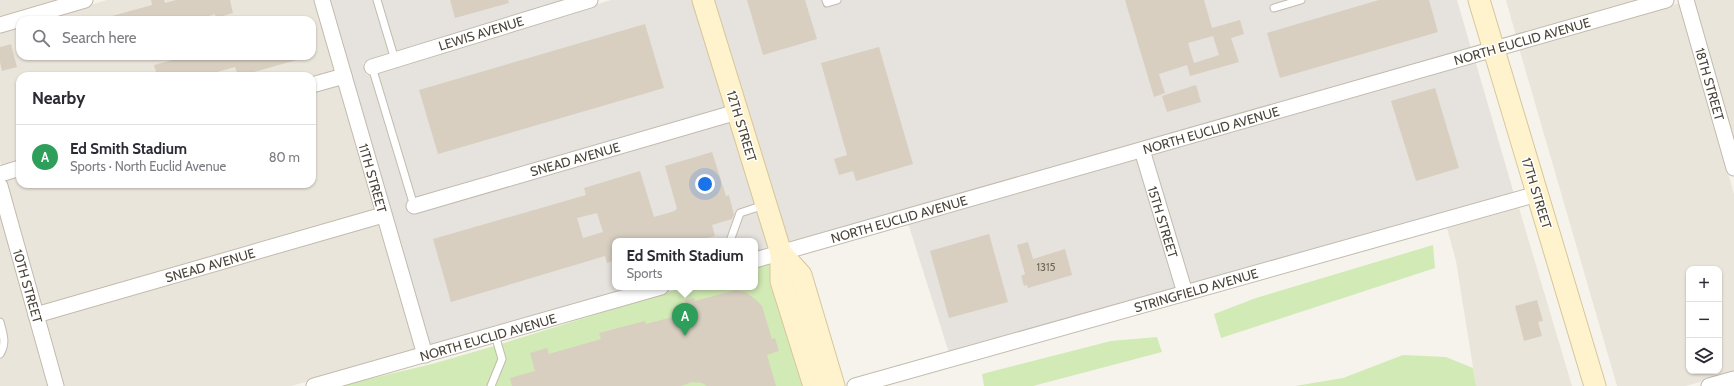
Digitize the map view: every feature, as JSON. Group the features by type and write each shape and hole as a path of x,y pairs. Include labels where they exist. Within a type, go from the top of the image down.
{"street":[{"path":"31,16 85,0"},
{"name":"11TH STREET","path":"322,0 383,215 425,355"},
{"name":"LEWIS AVENUE","path":"372,67 590,0"},
{"name":"12TH STREET","path":"703,0 781,252 781,281 814,386"},
{"name":"17TH STREET","path":"1479,0 1595,386"},
{"name":"NORTH EUCLID AVENUE","path":"758,259 1493,48 1666,0"},
{"name":"18TH STREET","path":"1686,0 1734,168"},
{"path":"0,25 16,20"},
{"path":"316,84 344,76"},
{"name":"SNEAD AVENUE","path":"414,206 737,112"},
{"name":"15TH STREET","path":"1142,150 1185,293"},
{"path":"0,174 16,169"},
{"name":"10TH STREET","path":"0,186 3,206 56,386"},
{"name":"STRINGFIELD AVENUE","path":"855,386 1537,194"},
{"name":"SNEAD AVENUE","path":"36,315 383,215"},
{"name":"12TH STREET","path":"781,252 801,274 834,386"},
{"name":"NORTH EUCLID AVENUE","path":"314,386 651,290"},
{"path":"1709,386 1734,379"}],"lane":[{"path":"377,0 395,60"},
{"path":"826,0 827,3 837,0"},
{"path":"1274,8 1301,0"},
{"path":"372,67 414,206"},
{"path":"731,238 740,213 766,204"},
{"path":"0,322 5,341 0,354"},
{"path":"491,386 502,359 495,335"}],"shaded area":[{"path":"0,0 63,0 0,18"},
{"path":"107,0 315,0 335,72 316,78 316,72 16,72 16,162 2,167 0,161 0,31 16,27 16,60 316,60 316,16 53,16"},
{"path":"330,0 568,0 363,63 367,75 611,0 696,0 729,108 406,202 409,214 732,120 772,248 758,252 758,238 612,238 612,290 628,290 430,347"},
{"path":"710,0 1457,0 1471,48 786,245"},
{"path":"1506,0 1644,0 1516,36"},
{"path":"1694,0 1734,0 1734,142"},
{"path":"1680,3 1734,194 1734,373 1685,386 1617,386 1519,48"},
{"path":"1475,60 1514,194 1190,285 1150,154"},
{"path":"339,84 375,211 41,307 5,179 16,176 16,188 316,188 316,91"},
{"path":"1137,158 1176,289 949,353 908,223"},
{"path":"1519,208 1572,386 1476,386 1456,261 1447,228"},
{"path":"0,212 49,386 0,386"},
{"path":"378,223 416,351 291,386 64,386 45,319"}],"green space":[{"path":"1433,245 1435,268 1221,338 1214,314 1256,298"},
{"path":"774,261 806,386 339,386 432,364 674,290 758,290 758,266"},
{"path":"1157,337 1162,352 1033,386 984,386 982,374 1111,341"},
{"path":"1403,355 1446,357 1473,368 1476,386 1295,386 1343,378"}],"building":[{"path":"151,0 164,0 165,3 176,0 230,0 233,13 223,16 216,16 215,14 209,16 112,16 152,5"},
{"path":"450,0 508,0 509,3 455,18"},
{"path":"747,0 805,0 817,39 763,55"},
{"path":"1125,0 1204,0 1212,28 1240,20 1244,34 1231,38 1239,62 1190,76 1187,65 1159,74 1165,93 1154,97","holes":["1213,36 1219,55 1194,63 1188,43"]},
{"path":"1379,0 1429,0 1438,32 1280,78 1267,33"},
{"path":"645,24 664,88 438,154 419,90"},
{"path":"11,44 17,67 2,71 0,62 0,47"},
{"path":"879,47 913,164 856,181 853,171 839,175 834,159 847,155 821,63"},
{"path":"173,60 296,60 254,72 237,72 235,67 217,72 156,72 154,65"},
{"path":"1196,85 1201,102 1167,112 1162,96"},
{"path":"1435,88 1459,168 1416,181 1391,101"},
{"path":"712,152 726,196 729,195 734,215 732,219 712,225 715,236 707,238 612,238 612,261 607,263 605,256 451,302 433,239 586,195 584,188 640,171 654,217 675,211 677,209 665,166","holes":["597,213 603,232 583,238 577,218"]},
{"path":"989,234 1008,302 949,318 930,251"},
{"path":"1028,242 1033,259 1065,249 1072,275 1028,288 1027,285 1024,286 1021,276 1025,274 1017,245"},
{"path":"736,290 745,292 762,306 772,339 775,338 779,351 767,355 776,386 707,386 702,383 692,382 681,386 512,386 510,378 535,371 530,353 547,348 549,354 601,339 599,333 645,321 646,324 688,313 685,300 694,298 695,301"},
{"path":"1537,300 1543,321 1538,322 1542,336 1524,341 1515,306"}],"place":[{"name":"Ed Smith Stadium","path":"685,336"}]}
